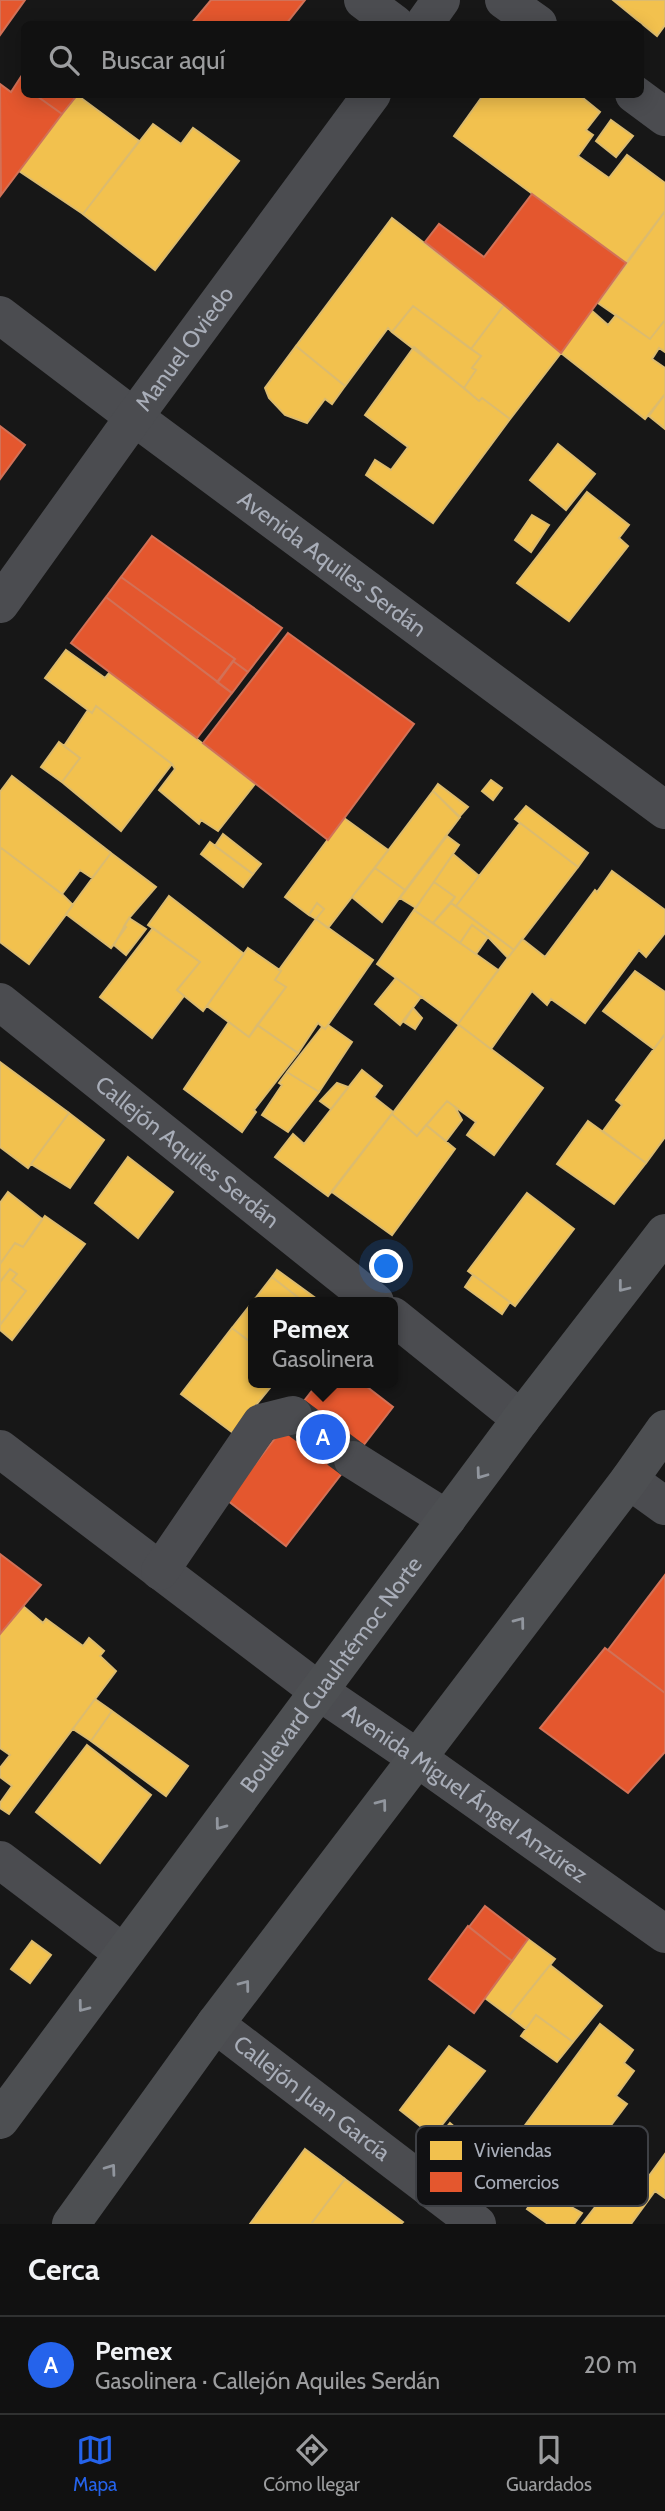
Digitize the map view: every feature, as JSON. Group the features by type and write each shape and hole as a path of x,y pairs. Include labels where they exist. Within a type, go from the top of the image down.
{"main road":[{"name":"Boulevard Cuauhtémoc Norte","path":"0,2120 521,1419 665,1233"},
{"path":"71,2224 215,2024 665,1429"}],"street":[{"path":"363,0 391,21"},
{"path":"426,21 441,0"},
{"path":"504,0 534,21"},
{"name":"Manuel Oviedo","path":"0,604 369,98"},
{"path":"639,98 665,117"},
{"name":"Avenida Aquiles Serdán","path":"0,315 665,810"},
{"name":"Callejón Aquiles Serdán","path":"0,1002 369,1297"},
{"path":"398,1321 521,1419"},
{"path":"160,1571 261,1423 293,1415"},
{"name":"Avenida Miguel Ángel Anzúrez","path":"0,1449 320,1692 665,1934"},
{"path":"353,1460 447,1519"},
{"path":"629,1480 665,1506"},
{"path":"0,1860 123,1953"},
{"name":"Callejón Juan García","path":"215,2024 416,2177"},
{"name":"Callejón Juan García","path":"453,2206 477,2224"}],"building: Viviendas":[{"path":"613,0 665,0 665,25 657,36 644,25 644,21 639,21"},
{"path":"75,98 81,98 139,141 83,214 19,171"},
{"path":"481,98 583,98 600,112 586,130 593,135 578,156 609,178 627,155 665,183 665,211 626,263 454,136"},
{"path":"611,120 633,136 616,157 596,141"},
{"path":"153,124 181,144 193,128 239,161 155,270 83,214"},
{"path":"665,211 665,320 650,339 598,303"},
{"path":"392,218 504,305 471,349 413,306 392,332 388,328 345,386 296,346"},
{"path":"504,305 561,353 510,419 482,398 479,401 464,388 476,370 472,368 481,356 471,349"},
{"path":"413,306 481,356 472,368 476,370 464,388 392,332"},
{"path":"591,310 608,325 616,315 650,339 665,320 665,352 659,348 652,359 665,368 665,394 645,419 561,353"},
{"path":"296,346 345,386 332,404 325,399 307,423 285,415 269,398 265,388"},
{"path":"414,347 479,401 482,398 510,419 433,523 366,475 375,460 391,470 408,447 365,415"},
{"path":"665,394 665,429 649,416"},
{"path":"558,444 595,474 566,510 530,480"},
{"path":"587,492 629,525 619,538 628,546 569,621 517,583"},
{"path":"532,515 549,525 531,552 515,540"},
{"path":"66,650 105,678 110,672 255,784 218,831 201,820 199,824 159,790 175,769 172,764 96,706 92,713 45,678"},
{"path":"96,706 172,764 121,831 62,782 80,758 64,746 88,710 92,713"},
{"path":"59,742 80,758 62,782 41,767"},
{"path":"12,776 111,853 92,878 80,870 62,894 0,847 0,792"},
{"path":"491,780 502,788 493,800 482,791"},
{"path":"438,784 468,807 459,817 433,791"},
{"path":"433,791 460,817 405,890 375,868"},
{"path":"526,806 588,853 578,867 515,819"},
{"path":"344,818 388,850 328,928 316,919 324,909 317,903 309,915 285,897"},
{"path":"520,823 578,867 514,950 456,906"},
{"path":"223,834 261,864 253,874 215,846"},
{"path":"447,836 459,845 416,908 400,898"},
{"path":"210,842 253,874 243,887 201,854"},
{"path":"0,847 73,905 29,964 0,942"},
{"path":"111,853 156,887 129,918 111,948 66,914"},
{"path":"453,854 479,876 456,906 451,903 455,897 434,882"},
{"path":"375,868 405,890 382,922 352,897"},
{"path":"612,871 665,910 665,933 646,957 639,950 585,1023 551,999 547,1005 532,991 491,1049 458,1024 522,939 545,957"},
{"path":"434,882 455,897 433,923 414,910"},
{"path":"169,896 244,954 203,1011 177,990 200,962 148,925"},
{"path":"317,903 324,909 316,919 309,915"},
{"path":"451,903 514,950 508,958 472,925 460,943 433,923"},
{"path":"414,910 498,970 458,1024 377,964"},
{"path":"129,918 146,929 126,955 114,945"},
{"path":"316,919 373,960 325,1029 318,1023 298,1053 257,1025 286,987 275,980 281,971 279,970"},
{"path":"472,925 488,937 476,954 460,943"},
{"path":"153,928 200,962 177,990 184,996 152,1038 100,997"},
{"path":"248,948 281,971 275,980 286,987 249,1037 207,1006"},
{"path":"635,971 665,992 665,1034 654,1049 603,1011"},
{"path":"396,978 421,997 400,1025 375,1004"},
{"path":"413,1008 422,1018 415,1029 404,1022"},
{"path":"229,1022 249,1037 257,1025 298,1053 254,1110 256,1112 242,1132 184,1089"},
{"path":"328,1025 352,1042 319,1092 287,1072 322,1027 325,1029"},
{"path":"459,1025 543,1088 494,1155 467,1135 476,1122 447,1101 417,1136 392,1114"},
{"path":"665,1034 665,1137 646,1163 603,1131 622,1105 616,1100"},
{"path":"0,1062 69,1113 28,1168 0,1147"},
{"path":"362,1070 382,1086 374,1097 393,1112 328,1196 275,1157 293,1134 304,1144"},
{"path":"287,1072 319,1092 288,1132 262,1115 282,1085 279,1083"},
{"path":"337,1083 348,1087 331,1109 320,1101"},
{"path":"447,1101 455,1107 462,1120 446,1141 426,1125"},
{"path":"69,1113 104,1140 70,1188 31,1164"},
{"path":"392,1114 417,1136 426,1125 455,1149 392,1235 332,1192"},
{"path":"588,1121 646,1163 614,1204 557,1164"},
{"path":"128,1157 173,1192 138,1238 95,1203"},
{"path":"8,1192 42,1219 23,1247 15,1243 0,1264 0,1203"},
{"path":"527,1193 574,1229 515,1306 468,1271"},
{"path":"45,1216 85,1244 12,1340 0,1330 0,1325 26,1291 12,1280 17,1274 10,1269 0,1282 0,1264 15,1243 23,1247"},
{"path":"10,1269 17,1274 12,1280 26,1291 0,1325 0,1282"},
{"path":"277,1270 314,1297 298,1297 272,1277"},
{"path":"473,1275 510,1302 502,1314 465,1287"},
{"path":"272,1277 298,1297 256,1297"},
{"path":"248,1308 248,1340 232,1328"},
{"path":"232,1328 248,1340 248,1388 270,1388 233,1433 181,1394"},
{"path":"23,1606 43,1623 46,1619 83,1646 89,1638 104,1651 100,1656 116,1671 9,1814 0,1808 0,1803 12,1786 0,1777 0,1768 10,1755 0,1748 0,1634"},
{"path":"95,1699 112,1711 91,1741 73,1729"},
{"path":"112,1711 188,1766 166,1796 91,1741"},
{"path":"87,1745 151,1795 100,1863 36,1812"},
{"path":"528,1939 555,1959 509,2016 485,1998"},
{"path":"32,1941 51,1955 30,1983 11,1969"},
{"path":"550,1965 602,2006 573,2042 536,2015 526,2029 509,2016"},
{"path":"536,2015 573,2042 557,2062 521,2036"},
{"path":"600,2024 633,2050 624,2063 634,2071 616,2096 627,2104 610,2126 524,2126"},
{"path":"449,2046 485,2071 441,2126 420,2126 400,2110"},
{"path":"305,2149 345,2179 311,2224 250,2224"},
{"path":"665,2154 665,2198 655,2191 648,2201 648,2177"},
{"path":"345,2179 403,2222 311,2224"},
{"path":"529,2206 570,2206 582,2213 574,2224 548,2224 527,2209"},
{"path":"596,2206 644,2206 631,2224 582,2224"}],"building: Comercios":[{"path":"0,0 25,0 0,35"},
{"path":"211,0 305,0 288,21 194,21"},
{"path":"21,77 21,98 40,98 62,114 1,195 0,84 11,92"},
{"path":"40,98 75,98 62,114"},
{"path":"532,194 626,263 561,353 425,242 439,224 484,257"},
{"path":"0,426 25,445 0,479"},
{"path":"152,536 282,628 248,672 233,661 235,659 121,577"},
{"path":"121,577 235,659 218,682 106,597"},
{"path":"106,597 232,693 197,738 71,643"},
{"path":"288,633 414,724 328,840 203,743"},
{"path":"233,661 248,672 232,693 217,682"},
{"path":"314,1388 368,1388 393,1407 286,1546 227,1500"},
{"path":"0,1554 41,1585 0,1634"},
{"path":"665,1575 665,1693 608,1650"},
{"path":"605,1648 665,1693 665,1752 628,1793 540,1728"},
{"path":"485,1906 528,1939 512,1961 469,1927"},
{"path":"468,1926 512,1961 474,2013 429,1979"}],"tunnel":[{"path":"293,1415 353,1460"}],"place":[{"name":"Pemex","path":"323,1437"}]}
